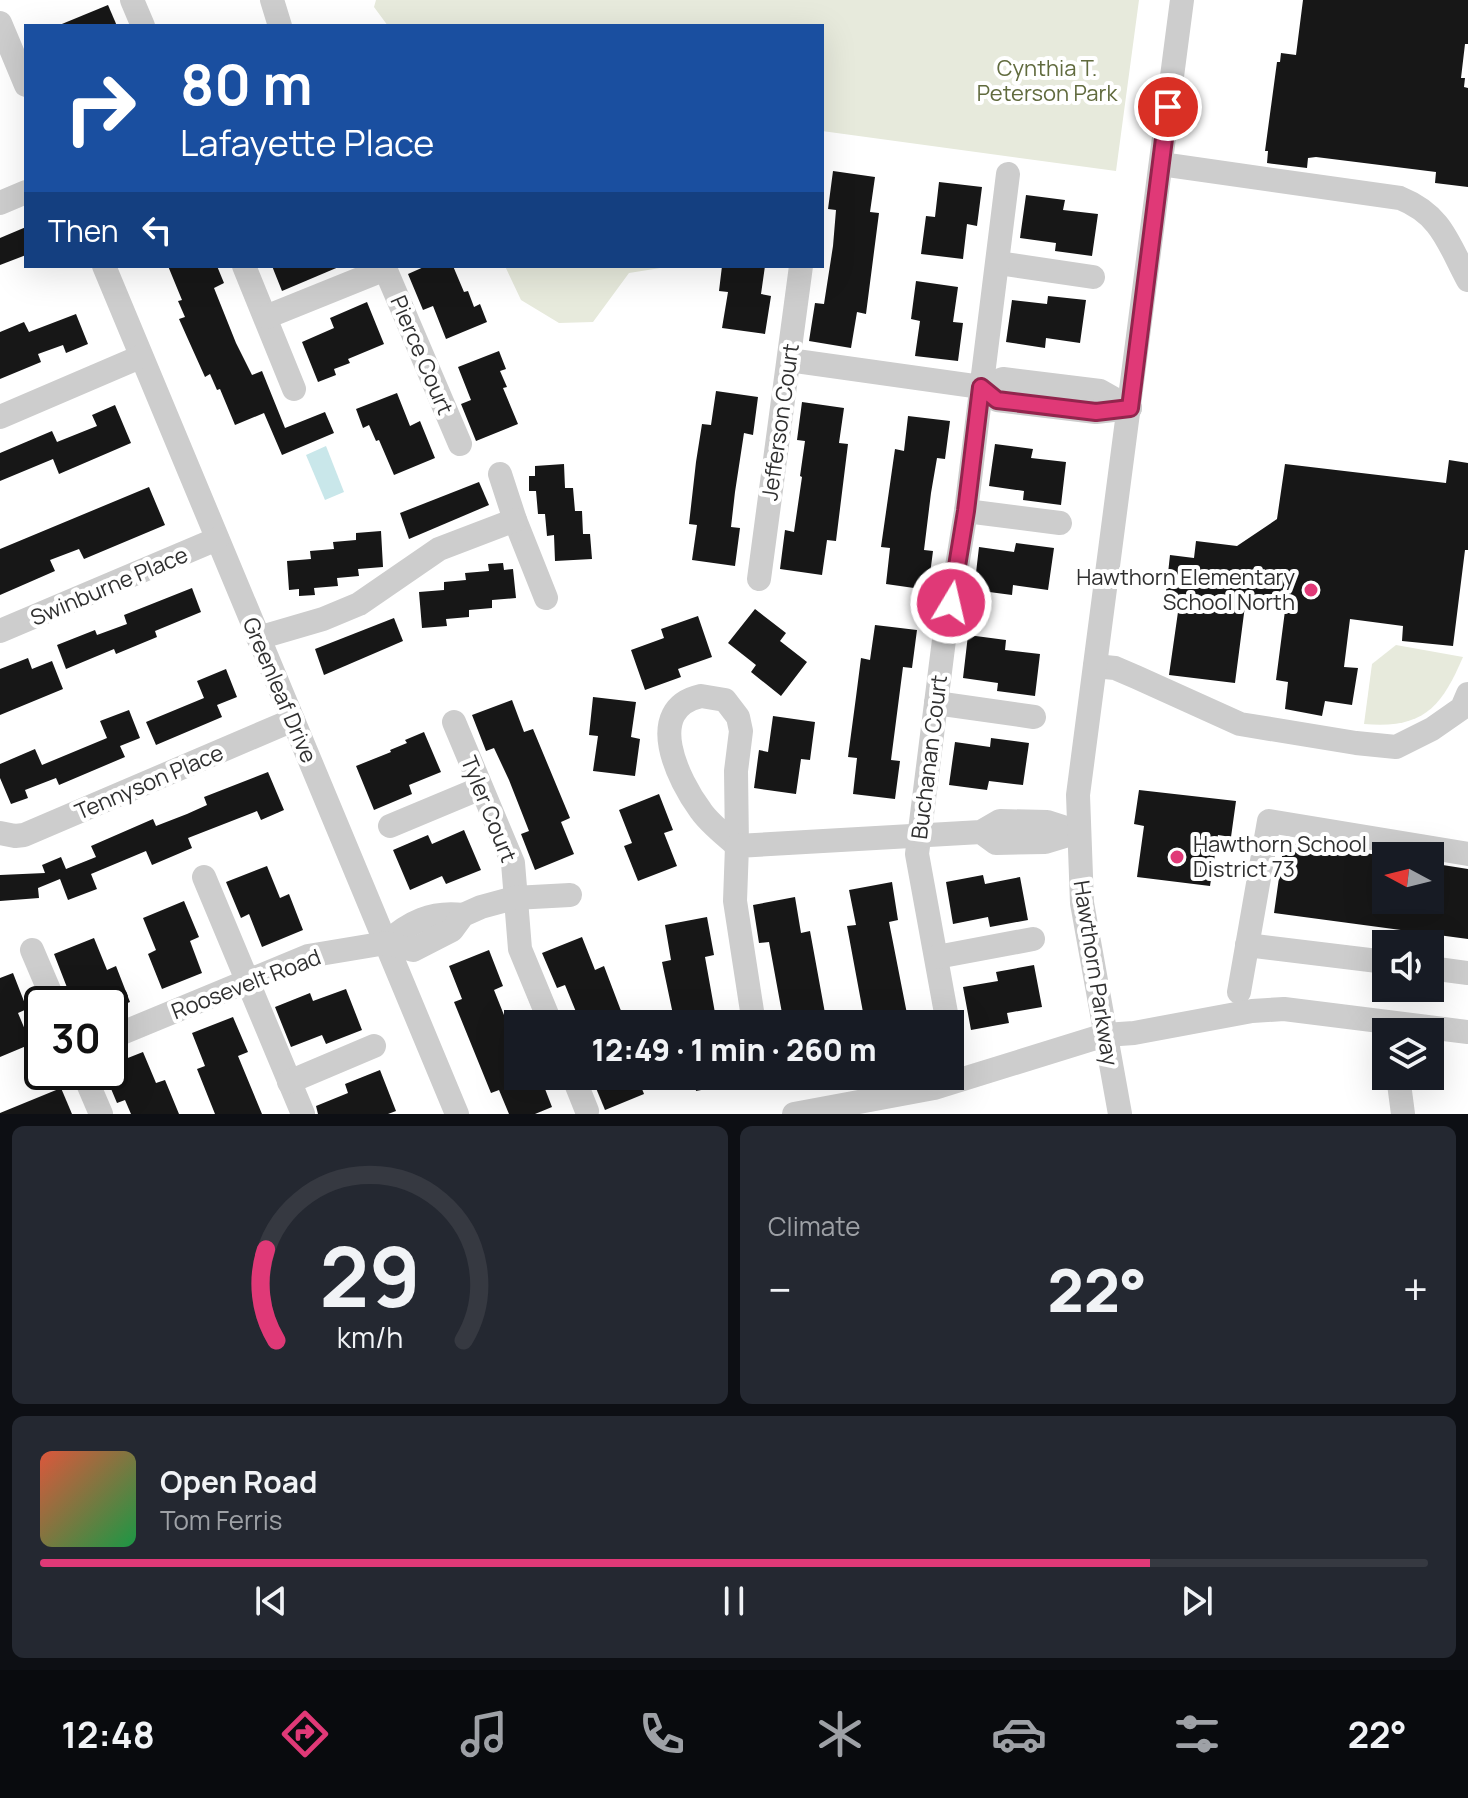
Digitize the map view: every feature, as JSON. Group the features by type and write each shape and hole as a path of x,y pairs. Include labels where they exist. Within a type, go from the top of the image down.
{"street":[{"path":"132,0 142,24"},
{"path":"272,0 279,24"},
{"name":"Hawthorn Parkway","path":"1120,1114 1082,903 1078,795 1182,0"},
{"path":"0,23 24,80"},
{"path":"1161,164 1400,198 1435,218 1468,280"},
{"path":"951,603 966,511 1008,174"},
{"path":"0,203 24,193"},
{"path":"998,263 1093,277"},
{"name":"Greenleaf Drive","path":"105,268 457,1114"},
{"path":"245,268 294,389"},
{"path":"266,317 385,268"},
{"name":"Pierce Court","path":"385,268 460,444"},
{"name":"Jefferson Court","path":"759,579 801,268"},
{"path":"0,417 140,357"},
{"path":"789,360 981,387 997,400 1096,412 1130,408"},
{"path":"500,474 546,598"},
{"path":"966,511 1060,523"},
{"path":"258,638 323,619 359,604 439,549 515,520"},
{"name":"Swinburne Place","path":"0,631 217,539"},
{"name":"Buchanan Court","path":"945,632 917,854 946,1010"},
{"path":"1095,666 1115,668 1240,724 1396,747 1432,729 1462,708 1468,694"},
{"path":"752,1010 735,901 737,846 736,771 741,731 738,717 725,700 712,696 690,699 672,716 669,729 674,761 682,781 702,813 737,846 981,832 996,843 1045,842 1078,832"},
{"path":"936,703 1034,717"},
{"name":"Tennyson Place","path":"1,834 24,835 293,720"},
{"name":"Tyler Court","path":"454,722 513,863 520,949 545,1010"},
{"path":"390,826 481,788"},
{"path":"1239,992 1269,821 1468,854"},
{"path":"204,877 303,1114"},
{"path":"386,943 413,950 452,930 463,915 481,907 514,898 570,895"},
{"path":"937,957 1033,939"},
{"name":"Roosevelt Road","path":"128,1030 308,956 386,943"},
{"path":"1247,945 1372,960"},
{"path":"32,950 47,986"},
{"path":"1444,970 1468,973"},
{"path":"794,1114 934,1088 1105,1035 1134,1033 1252,1011 1284,1009 1372,1023"},
{"path":"1444,1030 1468,1032"},
{"path":"289,1082 374,1046"},
{"path":"91,1090 101,1114"},
{"path":"579,1090 587,1111"},
{"path":"1400,1090 1403,1114"}],"green space":[{"name":"Cynthia T. Peterson Park","path":"376,0 1139,0 1116,171 824,131 824,24 387,24 374,7"},
{"path":"506,268 660,268 629,273 593,322 559,323 521,300"},
{"path":"1396,645 1463,657 1447,690 1427,712 1401,723 1364,724 1372,664"}],"water":[{"path":"326,446 344,492 325,500 306,455"}],"building":[{"path":"1303,0 1468,0 1468,44 1465,44 1461,78 1465,78 1464,87 1468,88 1468,187 1435,183 1436,172 1316,157 1308,158 1307,168 1267,163 1268,151 1265,151 1277,62 1280,62 1281,53 1296,55"},
{"path":"108,5 116,24 62,24"},
{"path":"833,171 875,177 870,212 879,213 866,314 857,312 851,348 809,341 815,303 824,304 833,246 836,210 828,209"},
{"path":"939,182 982,187 977,226 967,224 963,259 921,254 926,216 935,217"},
{"path":"1026,195 1065,200 1063,210 1098,214 1092,256 1055,251 1056,243 1020,238"},
{"path":"24,228 24,256 0,265 0,238"},
{"path":"169,268 218,268 224,283 214,288 236,343 252,375 262,371 285,428 325,412 334,433 282,455 264,413 235,425 220,389 217,390 210,374 205,377 179,319 185,317 178,301 182,300"},
{"path":"273,268 336,268 282,291"},
{"path":"422,268 454,268 464,292 468,291 474,307 480,304 487,322 446,339 433,306 423,310 408,274"},
{"path":"722,268 765,268 761,294 771,296 765,334 722,328 728,292 719,291"},
{"path":"916,281 958,287 953,322 963,323 958,361 915,356 920,321 911,319"},
{"path":"1048,296 1086,300 1080,343 1046,338 1045,348 1006,342 1012,300 1047,304"},
{"path":"367,302 384,344 348,359 350,363 334,369 336,375 318,382 302,342 334,328 330,318"},
{"path":"76,314 88,344 66,353 63,345 38,354 41,362 0,379 0,332 24,322 29,332"},
{"path":"499,351 506,369 500,371 507,387 503,388 518,424 476,441 461,404 471,400 458,367"},
{"path":"716,391 758,397 753,435 744,433 735,492 731,527 740,528 735,566 692,560 697,525 689,524 696,462 702,424 711,425"},
{"path":"397,393 410,426 420,421 435,458 394,475 379,440 376,441 369,425 363,428 356,409"},
{"path":"802,402 844,408 839,443 848,444 836,541 827,540 822,575 780,569 785,530 794,532 802,477 805,441 797,440"},
{"path":"115,405 131,443 59,474 53,459 0,481 0,453 52,431 57,442 97,426 92,415"},
{"path":"908,416 950,421 945,459 937,458 931,493 924,550 933,551 928,590 886,584 890,548 881,547 895,449 904,451"},
{"path":"995,444 1033,449 1031,458 1066,462 1061,505 1023,500 1024,491 989,486"},
{"path":"1449,460 1468,463 1468,550 1465,550 1453,646 1402,641 1403,626 1350,619 1344,667 1358,668 1352,705 1325,701 1322,716 1285,709 1288,682 1276,680 1286,603 1246,598 1235,683 1169,675 1178,612 1164,610 1170,555 1194,558 1196,541 1237,546 1277,519 1285,464 1446,483"},
{"path":"564,464 565,488 573,488 575,511 582,511 583,534 590,534 592,559 555,561 554,535 547,536 545,514 538,514 536,491 529,491 529,476 535,476 535,466"},
{"path":"479,482 489,505 409,539 400,513"},
{"path":"149,487 165,525 84,559 79,549 50,560 55,571 0,595 0,549"},
{"path":"381,531 383,567 358,569 359,576 337,578 338,586 314,588 315,595 299,596 299,589 289,590 287,561 311,559 310,551 334,549 333,542 356,540 356,533"},
{"path":"1016,543 1054,548 1048,590 1013,585 1012,595 974,590 979,547 1014,552"},
{"path":"503,563 504,570 513,569 516,598 492,600 492,608 469,610 469,617 446,619 447,626 422,628 419,592 444,590 444,582 466,580 465,573 489,571 488,564"},
{"path":"192,588 201,612 155,631 157,637 116,654 114,649 66,669 57,645 95,630 97,635 127,624 124,615"},
{"path":"755,609 786,633 780,641 807,662 781,696 751,672 756,665 728,643"},
{"path":"698,616 712,657 678,669 681,677 645,690 631,650 664,638 661,629"},
{"path":"394,618 403,641 324,675 315,649"},
{"path":"875,625 917,630 912,668 903,667 891,760 900,761 895,799 853,794 857,758 848,757 861,658 870,660"},
{"path":"968,635 1006,640 1005,650 1040,654 1035,696 997,691 998,683 963,678"},
{"path":"28,658 32,669 52,661 63,689 0,715 0,669"},
{"path":"226,669 237,697 217,705 222,717 156,745 146,722 204,698 197,681"},
{"path":"593,697 636,702 631,737 640,739 635,776 593,771 598,736 589,735"},
{"path":"512,700 524,732 533,729 570,818 561,822 574,854 535,870 521,834 529,831 509,780 494,748 486,751 472,715"},
{"path":"129,710 140,738 120,746 125,757 59,785 56,778 25,790 28,798 11,804 0,778 0,764 35,749 42,765 107,738 100,721"},
{"path":"773,716 815,722 810,760 801,759 796,794 754,788 759,750 768,752"},
{"path":"424,732 441,772 409,785 412,794 374,810 356,766 391,752 407,743 405,740"},
{"path":"991,738 1029,743 1023,785 989,781 987,790 949,785 955,742 990,747"},
{"path":"268,772 284,810 261,820 257,811 188,838 192,848 152,865 146,851 91,874 97,889 68,900 60,879 38,888 39,898 0,901 0,875 45,873 42,865 61,857 66,869 96,857 91,846 153,819 156,826 187,814 207,805 204,797"},
{"name":"Hawthorn School District 73","path":"1139,790 1236,801 1231,837 1218,835 1210,886 1137,877 1144,826 1134,824"},
{"path":"659,794 673,830 664,833 677,866 638,881 624,846 632,843 619,810"},
{"path":"464,830 481,870 446,884 442,876 410,890 393,850 428,835 432,844"},
{"path":"1284,842 1372,854 1372,914 1444,914 1444,865 1468,869 1468,939 1444,936 1444,930 1401,930 1274,913"},
{"path":"267,866 280,898 289,894 303,930 262,947 249,914 241,918 226,882"},
{"path":"983,875 985,884 1020,877 1028,920 990,927 988,917 953,924 946,882"},
{"path":"892,882 898,920 889,922 906,1010 863,1010 847,926 856,925 849,890"},
{"path":"795,897 801,933 810,931 824,1010 781,1010 769,942 759,943 753,905"},
{"path":"184,901 199,937 190,941 202,973 162,989 148,954 156,950 143,918"},
{"path":"707,917 714,955 705,957 714,1010 672,1010 662,962 671,960 665,925"},
{"path":"582,937 595,970 604,966 621,1010 575,1010 565,985 557,988 542,953"},
{"path":"94,938 107,970 116,966 124,986 66,986 54,954"},
{"path":"489,950 503,986 494,990 504,1015 504,1090 545,1090 552,1107 535,1114 509,1114 499,1090 491,1093 454,1002 462,999 449,966"},
{"path":"1034,965 1042,1007 1007,1013 1009,1023 971,1030 963,987 998,981 996,972"},
{"path":"13,973 24,1001 24,1010 18,1013 24,1027 24,1047 0,1057 0,978"},
{"path":"346,989 362,1030 326,1044 322,1035 291,1047 275,1007 310,993 313,1001"},
{"path":"233,1017 248,1052 238,1056 262,1114 215,1114 197,1069 205,1066 192,1033"},
{"path":"143,1052 156,1083 165,1080 179,1114 131,1114 125,1100 117,1103 112,1090 128,1090 128,1058"},
{"path":"380,1070 396,1111 388,1114 318,1114 316,1106 348,1093 345,1084"},
{"path":"62,1090 72,1114 0,1114"},
{"path":"597,1090 642,1090 644,1094 605,1110"}],"place":[{"name":"Hawthorn Elementary School North","path":"1311,590"},
{"name":"Hawthorn School District 73","path":"1177,857"}],"route":[{"path":"951,603 981,387 997,400 1096,412 1130,408 1168,107"}]}
